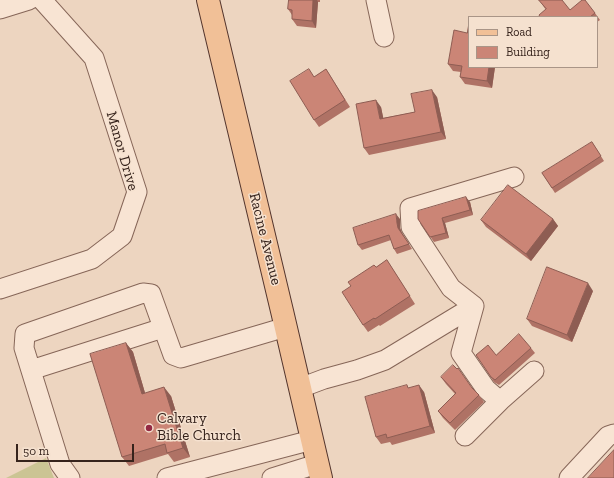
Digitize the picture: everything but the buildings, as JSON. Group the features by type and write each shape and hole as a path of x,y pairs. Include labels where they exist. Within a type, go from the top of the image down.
{"main road":[{"name":"Racine Avenue","path":"208,0 319,471"}],"street":[{"path":"0,9 28,0"},
{"name":"Manor Drive","path":"0,289 92,259 122,236 136,192 94,58 42,0"},
{"path":"376,0 384,37"},
{"path":"474,306 451,288 411,227 410,208 514,177"},
{"path":"70,478 60,464 24,348 25,334 143,293 151,294 173,355 181,358 286,327"},
{"path":"300,388 385,360 474,306"},
{"path":"474,306 460,353 486,389 500,401"},
{"path":"31,370 163,328"},
{"path":"465,436 500,401 534,371"},
{"path":"570,478 608,436 614,434"},
{"path":"167,478 312,440"},
{"path":"272,478 319,471"}],"shaded area":[{"path":"46,458 54,478 6,478"}],"place":[{"name":"Calvary Bible Church","path":"149,428"}]}
